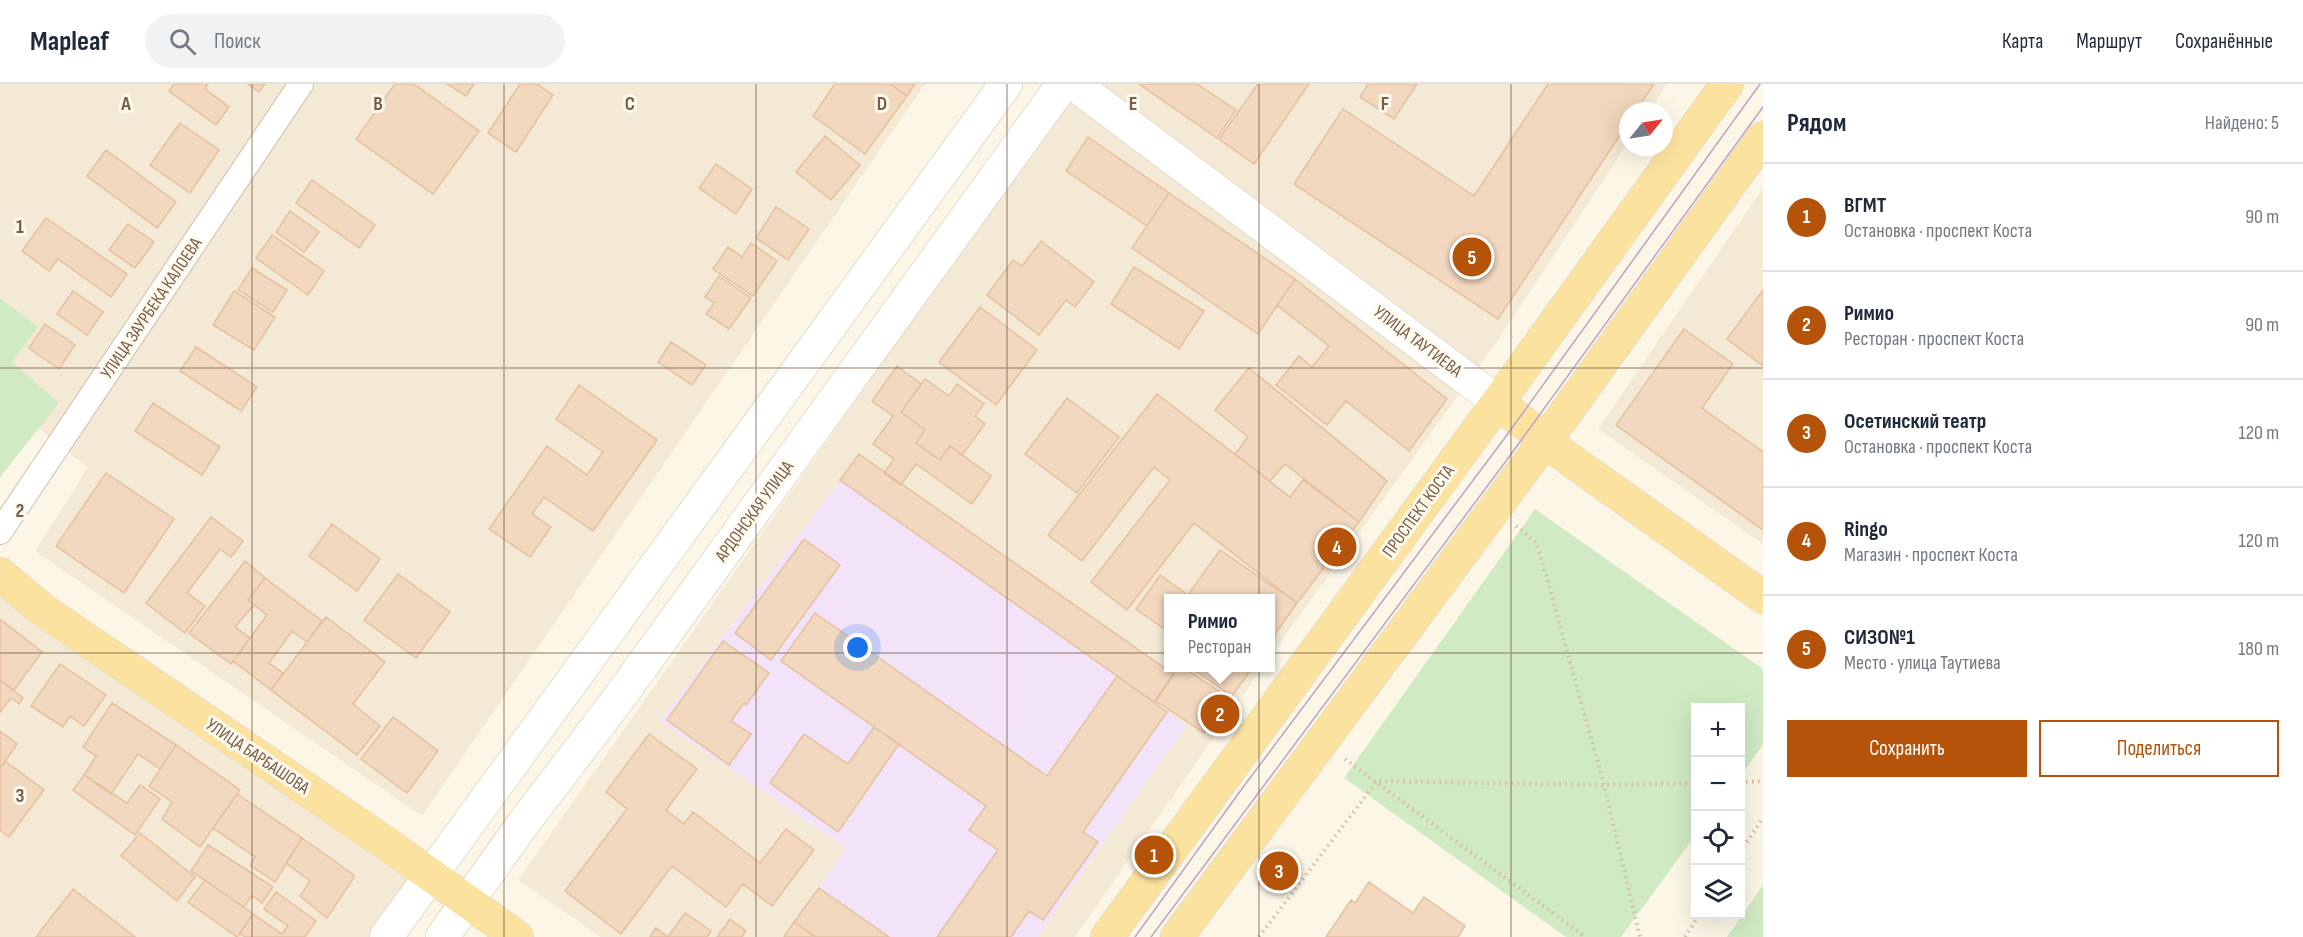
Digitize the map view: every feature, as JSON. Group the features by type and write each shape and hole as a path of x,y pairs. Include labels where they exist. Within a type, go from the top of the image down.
{"main road":[{"path":"386,937 1006,84"},
{"name":"АРДОНСКАЯ УЛИЦА","path":"442,937 523,824 616,702 1063,84"},
{"name":"УЛИЦА ТАУТИЕВА","path":"1074,84 1498,402 1545,440 1763,597"},
{"name":"ПРОСПЕКТ КОСТА","path":"1107,937 1727,84"},
{"path":"1177,937 1545,440 1763,138"},
{"name":"УЛИЦА БАРБАШОВА","path":"0,574 43,610 517,937"}],"street":[{"name":"УЛИЦА ЗАУРБЕКА КАЛОЕВА","path":"0,532 301,84"}],"path":[{"path":"1512,524 1536,542 1604,785 1640,937"},
{"path":"1340,756 1377,781 1585,937"},
{"path":"1377,781 1604,785 1691,783"},
{"path":"1259,937 1377,781"},
{"path":"1745,782 1763,781"},
{"path":"1745,845 1763,818"},
{"path":"1685,937 1697,919"}],"shaded area":[{"path":"0,84 925,84 422,816 35,551 88,468 0,397"},
{"path":"1078,84 1667,84 1655,102 1619,102 1619,156 1498,340 1275,649 1275,594 1164,594 1164,672 1259,672 1075,937 601,937 518,880"},
{"path":"1763,188 1763,544 1598,429"},
{"path":"840,480 1187,725 1037,937 816,937 794,922 846,848 660,721"},
{"path":"0,574 430,875 386,937 0,937"}],"green space":[{"path":"0,298 38,327 12,362 59,403 0,477"},
{"path":"1535,509 1763,669 1763,745 1745,770 1745,703 1691,703 1691,841 1621,937 1566,937 1344,778"},
{"path":"1763,885 1763,937 1727,937 1739,919 1745,919 1745,911"}],"building":[{"path":"174,84 208,84 205,89 229,107 216,125 169,91"},
{"path":"248,84 265,84 259,92"},
{"path":"395,84 414,84 479,131 433,194 356,139"},
{"path":"447,84 474,84 466,96"},
{"path":"520,84 537,84 553,95 516,152 488,133"},
{"path":"835,84 890,84 907,96 865,154 813,116"},
{"path":"890,84 915,84 907,96"},
{"path":"1139,84 1197,84 1236,110 1217,138"},
{"path":"1258,84 1309,84 1254,164 1219,139"},
{"path":"1368,84 1417,84 1394,119 1360,97"},
{"path":"1548,84 1654,84 1642,102 1619,102 1619,137 1498,319 1294,184 1343,109 1474,196"},
{"path":"180,123 219,150 190,193 150,165"},
{"path":"825,136 860,165 831,200 796,172"},
{"path":"1088,137 1169,193 1147,226 1066,171"},
{"path":"106,150 176,202 157,228 87,176"},
{"path":"716,164 752,189 736,214 699,188"},
{"path":"312,180 375,225 359,248 296,203"},
{"path":"1169,193 1295,279 1258,334 1132,248"},
{"path":"776,207 809,229 788,260 756,238"},
{"path":"290,211 319,232 304,252 276,232"},
{"path":"46,218 127,274 111,297 58,259 49,271 22,251"},
{"path":"128,224 154,242 135,268 109,250"},
{"path":"272,235 324,271 308,295 256,258"},
{"path":"1041,241 1094,282 1075,307 1066,300 1039,335 987,295 1013,260 1022,266"},
{"path":"751,243 777,261 753,296 713,269 728,247 742,257"},
{"path":"1134,267 1204,311 1179,349 1111,304"},
{"path":"252,268 287,290 273,312 238,290"},
{"path":"719,276 751,298 729,329 706,314 714,303 705,297"},
{"path":"1295,279 1447,399 1409,451 1346,401 1327,425 1276,385 1299,356 1312,367 1329,346 1277,305"},
{"path":"1763,290 1763,366 1727,339"},
{"path":"73,291 103,312 87,335 57,314"},
{"path":"234,291 275,317 254,350 213,325"},
{"path":"980,307 1037,350 996,405 939,362"},
{"path":"45,324 75,345 59,369 29,348"},
{"path":"1684,329 1733,364 1702,408 1763,452 1763,530 1616,425"},
{"path":"671,342 706,365 692,385 658,362"},
{"path":"196,347 257,387 241,411 180,371"},
{"path":"897,366 921,384 901,412 925,430 916,443 940,460 950,446 991,476 972,504 916,464 901,485 884,473 894,459 873,444 893,416 872,401"},
{"path":"1249,368 1387,481 1359,522 1285,464 1270,481 1235,454 1248,437 1215,410"},
{"path":"925,379 949,396 957,384 984,404 975,416 985,424 962,455 950,446 940,460 916,443 925,430 901,412"},
{"path":"579,385 657,440 593,531 544,497 532,514 551,527 530,557 489,529 547,446 587,475 603,452 556,419"},
{"path":"1157,394 1290,497 1303,480 1359,522 1297,603 1194,523 1127,610 1091,582 1170,480 1154,467 1082,561 1048,535"},
{"path":"1067,398 1119,437 1077,493 1025,454"},
{"path":"153,403 220,447 202,475 135,431"},
{"path":"859,454 1164,668 1164,672 1173,674 1154,702 840,480"},
{"path":"106,473 174,519 124,593 56,546"},
{"path":"211,517 243,541 231,557 220,549 187,593 205,606 185,633 146,603"},
{"path":"332,524 380,559 357,591 309,556"},
{"path":"804,539 840,565 771,660 735,633"},
{"path":"1220,550 1297,603 1275,634 1275,594 1189,594"},
{"path":"245,561 265,578 248,600 254,605 235,627 250,638 231,664 189,633"},
{"path":"398,574 450,612 416,658 364,620"},
{"path":"1160,575 1187,594 1164,594 1164,629 1136,609"},
{"path":"265,578 322,621 307,642 292,631 269,663 283,673 271,690 233,661 267,615 248,600"},
{"path":"815,613 1047,776 1117,676 1167,712 1083,832 1098,842 1043,920 1029,911 1011,937 937,937 998,850 969,830 986,806 781,661"},
{"path":"326,617 385,662 353,704 380,726 357,755 271,690"},
{"path":"0,619 42,652 14,690 0,680"},
{"path":"723,641 769,673 746,705 744,703 731,721 751,734 729,765 667,720"},
{"path":"60,664 106,695 84,726 70,716 63,727 31,706"},
{"path":"1175,672 1190,672 1229,698 1204,733 1156,701"},
{"path":"1197,672 1249,672 1232,696"},
{"path":"0,680 23,698 19,704 11,698 0,712"},
{"path":"112,703 176,745 160,769 138,754 111,794 84,775 96,756 83,747"},
{"path":"393,717 438,751 407,793 361,759"},
{"path":"874,727 899,744 838,832 770,783 804,734 848,764"},
{"path":"0,731 17,744 0,769"},
{"path":"649,734 697,769 666,810 684,824 693,812 760,863 786,829 814,850 772,906 743,884 726,907 672,866 621,934 565,891 627,809 606,792"},
{"path":"176,745 240,790 200,847 162,819 172,802 149,786"},
{"path":"5,761 44,790 9,837 0,830 0,769"},
{"path":"84,775 127,803 140,785 160,799 135,835 73,790"},
{"path":"237,794 302,838 275,882 250,865 255,857 213,828"},
{"path":"140,833 195,877 177,901 121,856"},
{"path":"302,838 354,875 327,918 300,896 310,881 286,863"},
{"path":"208,845 273,887 262,903 252,895 244,907 191,871"},
{"path":"205,880 253,914 237,937 188,902"},
{"path":"1369,882 1413,913 1424,897 1465,926 1458,937 1326,937 1351,900 1355,903"},
{"path":"819,888 889,937 816,937 794,922"},
{"path":"73,889 135,937 36,937"},
{"path":"276,892 316,921 305,937 245,937 240,933 253,914 282,934 288,926 264,909"},
{"path":"685,913 711,931 707,937 668,937"},
{"path":"730,919 746,931 742,937 717,937"},
{"path":"794,922 816,937 784,937"},
{"path":"656,928 668,937 650,937"}],"tram line":[{"path":"1135,937 1241,790 1504,439 1760,84"},
{"path":"1151,937 1506,461 1763,107"}],"place":[{"name":"СИЗО№1","path":"1472,257"},
{"name":"Ringo","path":"1337,547"},
{"name":"Римио","path":"1220,714"},
{"name":"ВГМТ","path":"1154,855"},
{"name":"Осетинский театр","path":"1279,871"}]}
